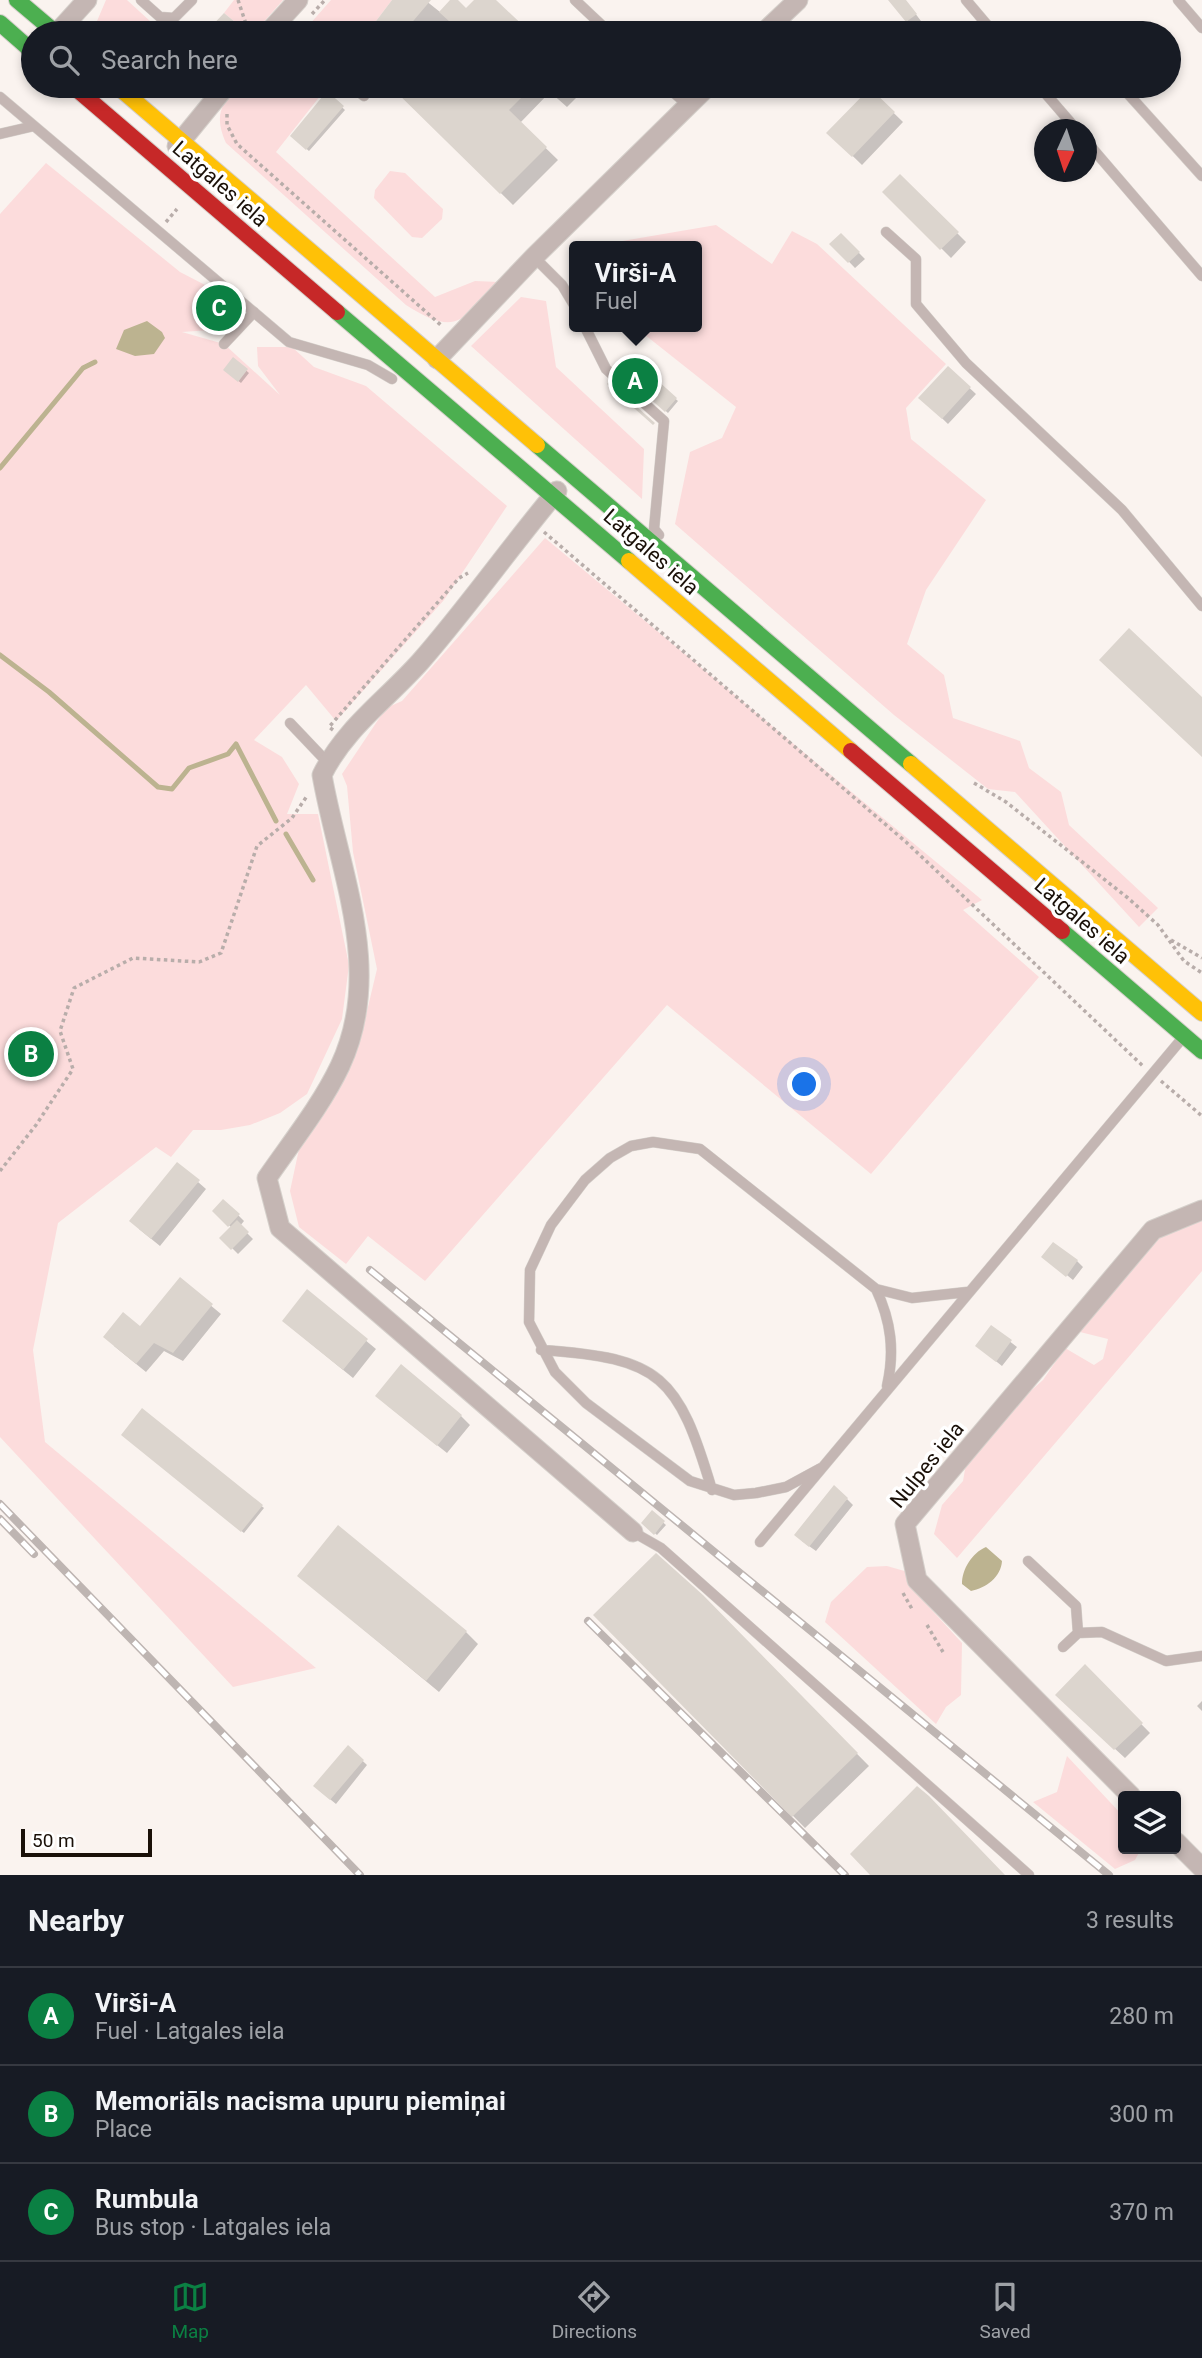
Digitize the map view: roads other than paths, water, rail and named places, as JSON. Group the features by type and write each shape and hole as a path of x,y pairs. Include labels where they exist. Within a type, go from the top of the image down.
{"highway":[{"path":"17,0 42,21"},
{"path":"0,23 21,41"},
{"name":"Latgales iela","path":"87,98 1202,1051"},
{"name":"Latgales iela","path":"131,98 1201,1011"}],"street":[{"path":"67,21 87,0"},
{"path":"283,21 298,0"},
{"path":"776,21 798,0"},
{"path":"163,162 216,98"},
{"path":"436,359 534,257 695,98"},
{"path":"572,474 418,664 343,741 325,769 359,934 359,1003 340,1066 267,1178 279,1228 633,1532"},
{"path":"1184,1035 1201,1011"},
{"name":"Nulpes iela","path":"1126,1791 917,1580 905,1524 1153,1230 1202,1210"},
{"path":"1181,1847 1202,1868"}],"lane":[{"path":"142,0 160,17 174,18 192,0"},
{"path":"575,0 597,21"},
{"path":"966,0 984,21"},
{"path":"1178,0 1202,28"},
{"path":"0,97 289,342 368,365 398,384"},
{"path":"680,98 688,105"},
{"path":"1050,98 1068,119"},
{"path":"1132,98 1202,176"},
{"path":"0,134 34,126"},
{"path":"1097,153 1202,276"},
{"path":"886,232 916,259 916,304 966,363 1122,510 1202,606"},
{"path":"534,257 562,285 569,297"},
{"path":"224,344 254,312"},
{"name":"Latgales iela","path":"588,332 606,369 664,421 654,529 699,584"},
{"path":"459,429 478,432"},
{"path":"290,723 325,769"},
{"path":"760,1542 1184,1035"},
{"path":"821,1468 786,1487 734,1495 712,1490 690,1481 586,1404 555,1372 541,1350 529,1322 530,1270 538,1248 585,1180 610,1157 631,1146 653,1142 700,1149 876,1289 912,1298 967,1292"},
{"path":"876,1289 887,1314 892,1344 886,1390"},
{"path":"541,1350 610,1357 653,1374 672,1390 682,1406 700,1450 712,1490"},
{"path":"633,1532 661,1548 1030,1875"},
{"path":"1028,1561 1076,1606 1078,1633"},
{"path":"1063,1647 1078,1633 1102,1632 1166,1661 1202,1656"}],"waterway":[{"path":"0,468 83,368 95,362"},
{"path":"0,655 49,692 158,787 172,789 189,768 228,754 236,744 276,821"},
{"path":"286,834 313,880"}],"railway":[{"path":"370,1270 1109,1875"},
{"path":"0,1504 360,1875"},
{"path":"0,1519 34,1554"},
{"path":"588,1621 845,1875"}],"place":[{"name":"Rumbula","path":"219,308"},
{"name":"Virši-A","path":"635,381"},
{"name":"Memoriāls nacisma upuru piemiņai","path":"31,1054"}]}
